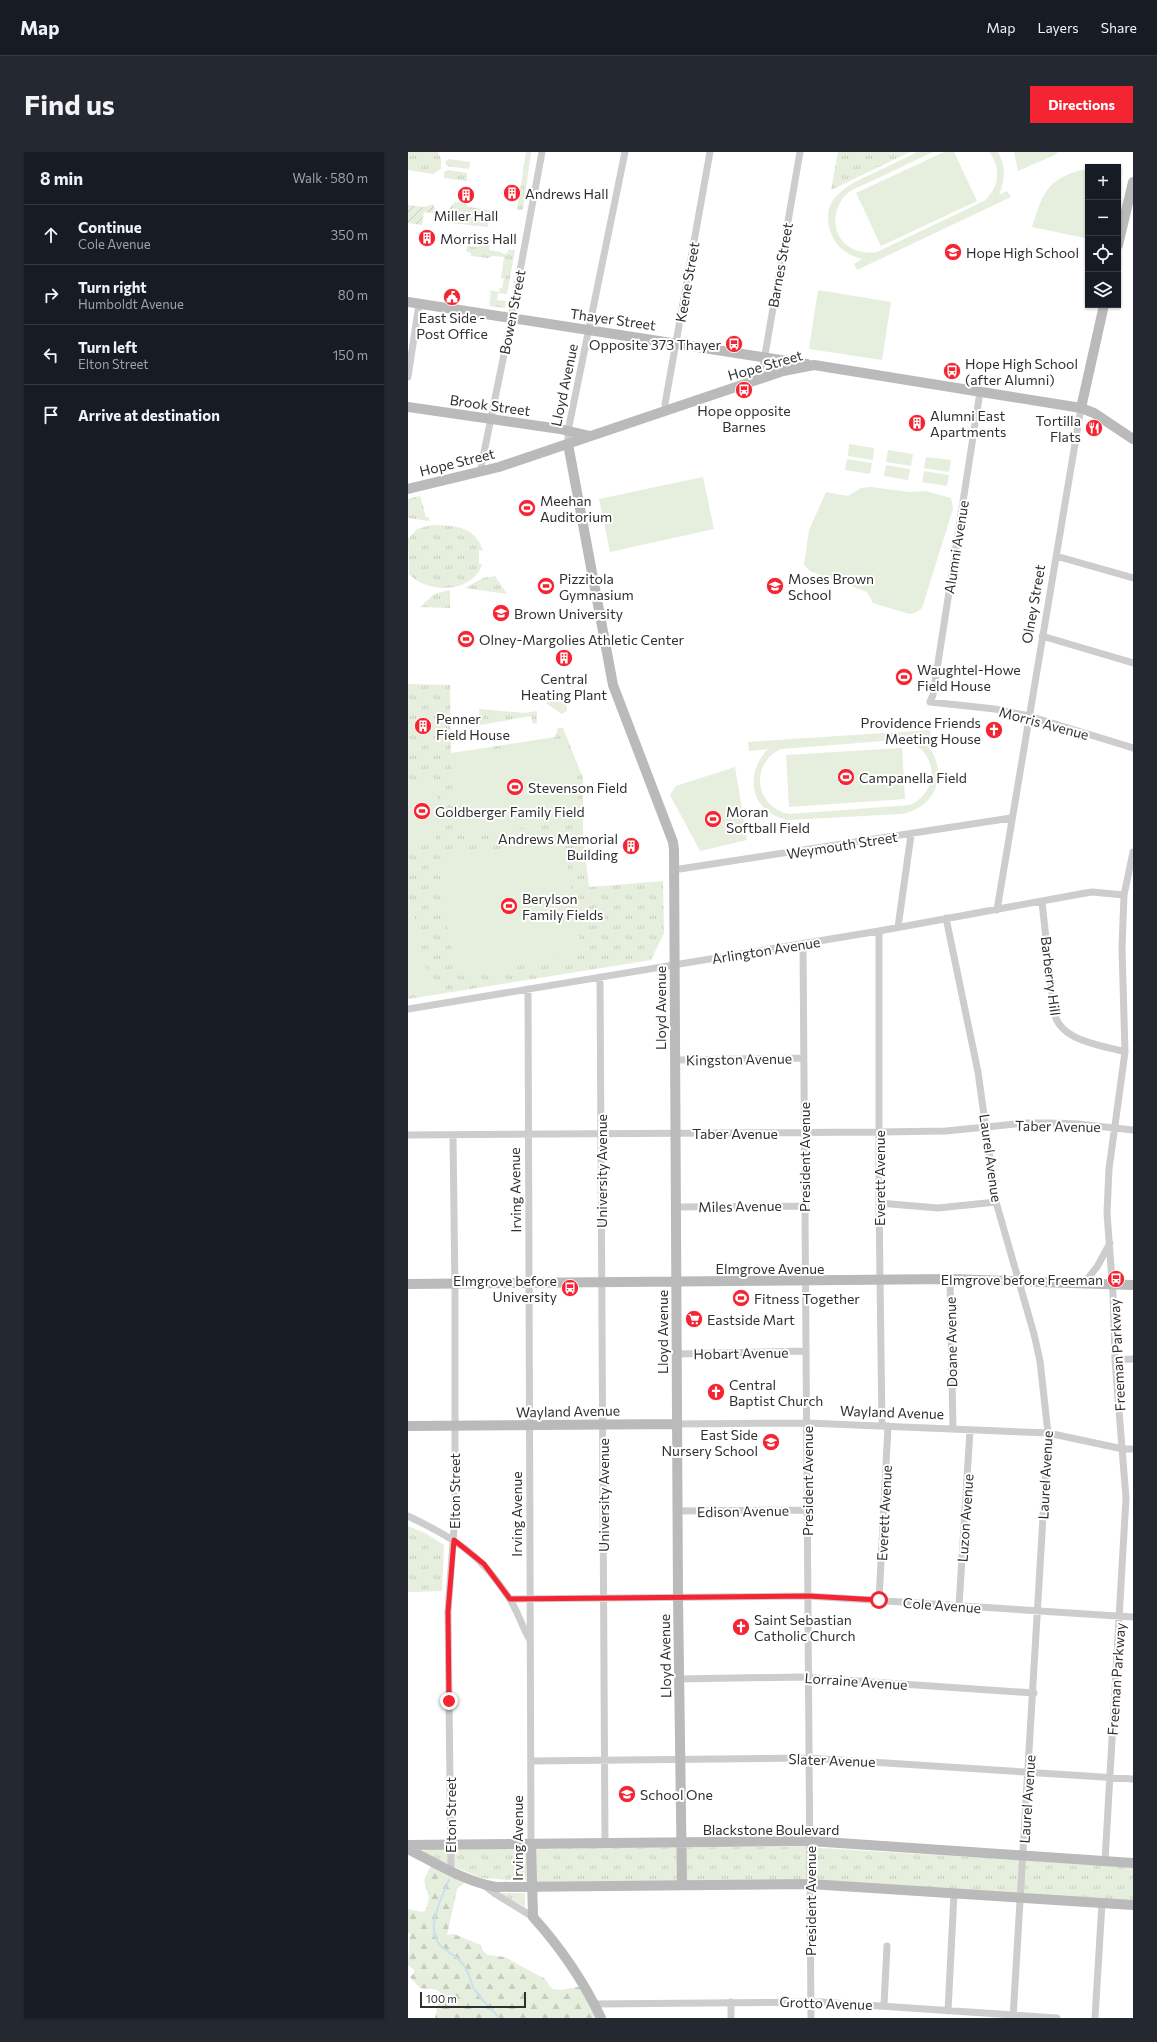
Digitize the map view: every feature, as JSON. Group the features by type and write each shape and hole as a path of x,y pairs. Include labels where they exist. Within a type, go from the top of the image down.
{"street":[{"name":"Bowen Street","path":"480,472 492,419 542,152"},
{"name":"Lloyd Avenue","path":"625,152 590,330 568,431 568,444 613,685 673,842 680,1843 682,1884"},
{"name":"Keene Street","path":"666,411 665,404 710,152"},
{"name":"Barnes Street","path":"763,378 762,372 800,152"},
{"path":"1120,236 1133,182"},
{"name":"Thayer Street","path":"408,302 814,365"},
{"path":"408,377 419,304"},
{"name":"Olney Street","path":"998,910 1011,818 1081,408 1103,308"},
{"name":"Hope Street","path":"408,489 480,472 763,378 792,369 814,365 1081,408 1094,413 1133,439"},
{"name":"Alumni Avenue","path":"930,702 933,695 980,392"},
{"name":"Brook Street","path":"408,407 492,419 592,436"},
{"path":"1056,556 1133,578"},
{"path":"1042,636 1133,663"},
{"name":"Morris Avenue","path":"930,702 995,709 1029,716 1133,748"},
{"name":"Weymouth Street","path":"673,870 910,835 1011,818"},
{"path":"898,927 910,835"},
{"name":"Freeman Parkway","path":"1105,1860 1126,1498 1123,1449 1114,1360 1110,1242 1107,1214 1109,1169 1125,1052 1122,980 1124,895 1133,852"},
{"name":"Arlington Avenue","path":"408,1009 879,931 1092,892 1124,895"},
{"name":"Barberry Hill","path":"1042,902 1054,1011 1057,1023 1066,1032 1085,1041 1125,1052"},
{"name":"Laurel Avenue","path":"946,918 978,1072 996,1202 1020,1280 1040,1361 1048,1432 1039,1611 1013,2017"},
{"name":"Everett Avenue","path":"879,931 879,1203 885,1426 879,1600"},
{"name":"President Avenue","path":"803,944 811,2018"},
{"name":"University Avenue","path":"600,977 605,1844"},
{"name":"Irving Avenue","path":"528,988 531,1887 533,1917"},
{"name":"Kingston Avenue","path":"674,1060 804,1058"},
{"name":"Taber Avenue","path":"408,1135 453,1136 676,1132 804,1133 946,1131 1049,1123 1078,1124 1133,1130"},
{"name":"Elton Street","path":"451,1870 448,1612 454,1540 455,1284 453,1136"},
{"path":"879,1203 938,1208 996,1202"},
{"name":"Miles Avenue","path":"676,1207 805,1206"},
{"path":"1084,1283 1097,1267 1110,1242"},
{"name":"Doane Avenue","path":"950,1280 953,1429"},
{"name":"Elmgrove Avenue","path":"408,1284 1020,1280 1133,1285"},
{"name":"Hobart Avenue","path":"677,1354 806,1351"},
{"path":"1114,1360 1133,1358"},
{"name":"Wayland Avenue","path":"408,1426 806,1423 1048,1432 1123,1449 1133,1449"},
{"name":"Luzon Avenue","path":"959,1606 970,1430"},
{"name":"Edison Avenue","path":"678,1511 807,1510"},
{"path":"408,1516 454,1540 484,1564 510,1599 531,1640"},
{"name":"Cole Avenue","path":"510,1599 808,1596 1133,1618"},
{"name":"Lorraine Avenue","path":"679,1679 808,1678 1034,1693"},
{"name":"Slater Avenue","path":"531,1761 680,1758 809,1758 1029,1771 1133,1779"},
{"name":"Blackstone Boulevard","path":"408,1845 450,1846 810,1841 1133,1862"},
{"path":"408,1849 485,1885 496,1887 682,1884 810,1884 1020,1899 1133,1905"},
{"path":"485,1885 494,1893 533,1917 557,1943 574,1967 595,2004 601,2018"},
{"path":"948,2011 954,1894"},
{"path":"1095,2018 1102,1903"},
{"path":"884,2005 887,1946"},
{"path":"730,2002 731,2018"},
{"name":"Grotto Avenue","path":"595,2004 811,2002 884,2005 933,2014 948,2011 1013,2017 1057,2018"}],"green space":[{"path":"408,152 438,152 441,159 441,169 433,174 408,170"},
{"path":"526,152 531,152 523,210 517,210"},
{"path":"838,152 910,152 831,190"},
{"path":"917,152 933,152 855,189 848,193 841,201 838,206 835,223 838,234 848,246 857,251 877,252 984,201 993,190 997,178 996,165 989,152 998,152 1001,157 1004,173 999,195 1007,191 1011,197 857,270 854,264 862,259 843,250 833,238 831,233 828,221 829,210 833,201 847,187"},
{"path":"944,152 954,152 977,201 881,246 856,193"},
{"path":"1014,152 1058,152 1055,155 1018,171"},
{"path":"449,159 470,162 469,169 447,166 445,162"},
{"path":"448,170 467,173 467,181 444,178 444,172"},
{"path":"1085,170 1085,238 1032,227 1039,206 1047,190 1053,184 1069,174"},
{"path":"455,202 465,203 469,207 490,210 488,227 442,222 443,216"},
{"path":"433,204 438,214 424,212 422,225 408,223 408,205 424,207"},
{"path":"487,238 491,240 489,250 501,252 503,254 508,253 508,250 515,250 507,294 498,293 497,300 506,301 505,308 489,306 491,293 489,290 499,292 500,288 502,288 504,279 501,278 504,257 493,256 488,258 471,256 471,253 466,251 467,246 479,246 483,244"},
{"path":"818,290 891,302 882,360 809,349"},
{"path":"849,444 874,448 873,460 848,456"},
{"path":"888,450 913,454 911,466 886,462"},
{"path":"926,457 951,460 949,472 924,468"},
{"path":"847,459 872,463 870,474 845,470"},
{"path":"886,465 910,469 908,480 884,476"},
{"path":"924,471 949,475 947,486 922,482"},
{"path":"703,477 714,529 610,552 599,499"},
{"path":"871,487 909,492 926,491 951,498 953,509 922,608 915,613 909,614 873,603 867,592 810,571 804,565 809,530 826,492 848,496 861,488"},
{"path":"420,496 426,517 429,517 430,521 408,518 408,499"},
{"path":"432,525 463,529 475,536 479,542 483,551 479,550 479,564 482,564 477,574 460,586 438,588 417,581 409,574 408,539 417,529"},
{"path":"495,576 507,594 465,588 483,578"},
{"path":"450,590 450,608 420,607 434,594"},
{"path":"408,684 450,685 451,753 555,737 558,728 563,728 583,778 583,834 589,887 663,881 664,933 651,960 408,999"},
{"path":"561,695 564,696 567,711 562,714 546,703"},
{"path":"479,709 525,713 537,711 537,723 533,724 531,716 480,725"},
{"path":"930,730 931,739 921,740 930,750 936,761 938,772 937,784 925,803 914,810 901,814 788,820 775,816 766,810 759,801 755,792 755,770 760,759 768,749 749,751 748,742","holes":["897,740 910,742 920,748 927,757 931,767 931,778 928,788 921,798 910,805 789,814 778,810 769,803 763,794 760,784 764,764 771,756 781,749"]},
{"name":"Stevenson Field","path":"567,738 582,818 464,838 449,756"},
{"name":"Campanella Field","path":"902,748 905,799 789,807 786,755"},
{"name":"Moran Softball Field","path":"735,767 747,840 700,851 670,795 676,786"},
{"name":"Goldberger Family Field","path":"408,780 438,781 436,841 408,840"},
{"name":"Berylson Family Fields","path":"563,838 582,955 456,976 437,859"},
{"path":"408,893 413,909 419,950 434,989 408,993"},
{"path":"408,1526 425,1533 444,1545 442,1591 408,1592"},
{"path":"803,1847 1133,1867 1133,1901 819,1880 539,1882 481,1878 423,1853 425,1848"},
{"path":"432,1863 469,1879 457,1889 447,1935 454,1934 481,1945 483,1951 488,1955 505,1957 545,1979 552,1989 561,1990 584,1986 601,2018 435,2018 438,2003 444,1998 442,1994 434,1989 420,1988 410,1977 414,1973 414,1970 408,1965 410,1934 408,1933 408,1909 422,1912 426,1910 429,1898 424,1880"},
{"path":"525,1893 525,1907 502,1894"}],"waterway":[{"path":"449,1880 436,1914 434,1932 442,1947 463,1964 468,1972 473,1987 499,2018"}],"place":[{"name":"Andrews Hall","path":"512,193"},
{"name":"Miller Hall","path":"466,195"},
{"name":"Morriss Hall","path":"427,238"},
{"name":"Hope High School","path":"953,252"},
{"name":"East Side - Post Office","path":"452,297"},
{"name":"Opposite 373 Thayer","path":"734,344"},
{"name":"Hope High School (after Alumni)","path":"952,371"},
{"name":"Hope opposite Barnes","path":"744,390"},
{"name":"Alumni East Apartments","path":"917,423"},
{"name":"Tortilla Flats","path":"1094,428"},
{"name":"Meehan Auditorium","path":"527,508"},
{"name":"Pizzitola Gymnasium","path":"546,586"},
{"name":"Moses Brown School","path":"775,586"},
{"name":"Brown University","path":"501,613"},
{"name":"Olney-Margolies Athletic Center","path":"466,639"},
{"name":"Central Heating Plant","path":"564,658"},
{"name":"Waughtel-Howe Field House","path":"904,677"},
{"name":"Penner Field House","path":"423,726"},
{"name":"Providence Friends Meeting House","path":"994,730"},
{"name":"Campanella Field","path":"846,777"},
{"name":"Stevenson Field","path":"515,787"},
{"name":"Goldberger Family Field","path":"422,811"},
{"name":"Moran Softball Field","path":"713,819"},
{"name":"Andrews Memorial Building","path":"631,846"},
{"name":"Berylson Family Fields","path":"509,906"},
{"name":"Elmgrove before Freeman","path":"1116,1279"},
{"name":"Elmgrove before University","path":"570,1288"},
{"name":"Fitness Together","path":"741,1298"},
{"name":"Eastside Mart","path":"694,1319"},
{"name":"Central Baptist Church","path":"716,1392"},
{"name":"East Side Nursery School","path":"771,1442"},
{"name":"Saint Sebastian Catholic Church","path":"741,1627"},
{"name":"School One","path":"627,1794"}],"route":[{"path":"449,1701 448,1612 454,1540 472,1552 484,1564 510,1599 808,1596 856,1600 879,1600"}]}
